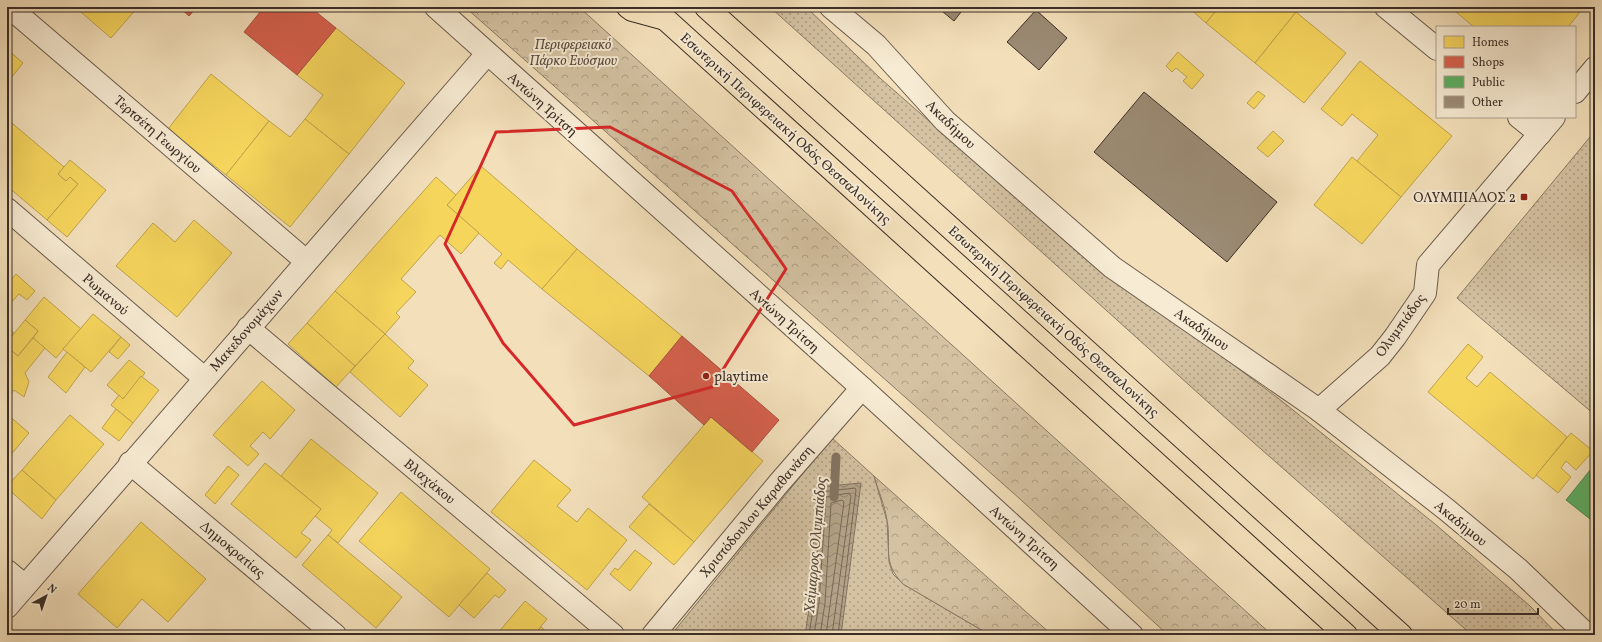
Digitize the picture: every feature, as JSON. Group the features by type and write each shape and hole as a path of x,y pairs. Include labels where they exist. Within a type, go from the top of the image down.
{"highway":[{"path":"628,7 632,10 659,13"},
{"name":"Εσωτερική Περιφερειακή Οδός Θεσσαλονίκης","path":"706,7 1401,635"},
{"name":"Εσωτερική Περιφερειακή Οδός Θεσσαλονίκης","path":"659,13 1346,635"}],"street":[{"name":"Τερτσέτη Γεωργίου","path":"9,7 306,261"},
{"name":"Αντώνη Τρίτση","path":"436,7 862,388 1132,635"},
{"name":"Ακαδήμου","path":"831,7 876,45 945,121 1112,267 1319,410 1512,564 1587,635"},
{"path":"1386,7 1436,48"},
{"name":"Μακεδονομάχων","path":"7,607 130,463 487,54"},
{"path":"1576,91 1595,68"},
{"path":"1520,118 1540,134"},
{"name":"Ολυμπιάδος","path":"1319,410 1380,356 1426,293 1428,265 1553,118"},
{"name":"Ρωμανού","path":"8,213 204,378"},
{"name":"Βλαχάκου","path":"248,328 613,635"},
{"name":"Χριστόδουλου Καραθανάση","path":"653,635 779,482 862,388"},
{"name":"Δημοκρατίας","path":"130,463 335,635"},
{"path":"7,571 25,586"}],"highlighted area":[{"path":"610,127 732,191 786,269 712,387 574,425 503,343 445,244 496,132"}],"green space":[{"name":"Περιφερειακό Πάρκο Ευόσμου","path":"465,7 579,7 1272,635 1168,635 1020,499"},
{"path":"770,7 806,7 881,79 1065,240 1278,398 1435,524 1530,606 1558,635 1472,635 1219,412"},
{"path":"1595,131 1595,415 1457,298"},
{"path":"832,438 874,476 887,521 889,562 893,574 903,584 990,635 671,635"},
{"path":"874,476 1052,635 990,635 903,584 896,576 890,561 886,515"}],"water":[{"path":"861,483 841,635 805,635 810,602 817,487"}],"building: Homes":[{"path":"75,7 138,7 111,38"},
{"path":"1188,7 1219,7 1206,23"},
{"path":"1219,7 1290,7 1296,12 1255,63 1206,23"},
{"path":"1458,7 1584,7 1569,26 1473,26 1455,11"},
{"path":"1296,12 1346,53 1304,103 1255,63"},
{"path":"336,28 405,83 349,154 305,119 323,95 297,75"},
{"path":"7,49 23,63 7,83"},
{"path":"1178,52 1204,75 1192,89 1183,81 1187,77 1176,68 1172,72 1166,66"},
{"path":"1360,61 1452,136 1401,197 1357,161 1378,135 1352,114 1342,126 1321,109"},
{"path":"211,74 269,121 226,175 168,129"},
{"path":"1258,91 1265,96 1254,109 1247,103"},
{"path":"7,119 64,167 58,174 66,181 70,177 78,184 47,220 7,186"},
{"path":"305,119 349,154 290,227 226,175 269,121 290,137"},
{"path":"1273,131 1284,141 1268,157 1257,148"},
{"path":"1352,157 1401,197 1362,244 1314,205"},
{"path":"70,160 106,190 67,237 47,220 78,184 70,177 66,181 58,174"},
{"path":"481,166 577,249 542,289 508,260 501,269 494,263 502,254 447,205"},
{"path":"436,177 456,195 447,205 479,233 461,254 440,235 401,279 416,292 396,313 400,317 385,334 335,291"},
{"path":"194,220 232,253 177,317 116,266 153,223 175,242"},
{"path":"577,249 682,336 649,376 542,289"},
{"path":"16,274 35,291 27,300 19,294 7,307 7,284"},
{"path":"335,291 385,334 355,366 307,323"},
{"path":"44,297 81,329 56,358 33,338 38,331 25,320"},
{"path":"93,314 121,337 91,372 63,349"},
{"path":"25,320 38,331 18,356 7,347 7,342"},
{"path":"307,323 355,366 336,387 288,344"},
{"path":"7,327 14,333 7,342"},
{"path":"385,334 414,361 408,368 428,385 400,417 350,372"},
{"path":"121,337 130,345 118,359 109,352"},
{"path":"33,338 45,348 25,373 29,382 24,397 14,390 9,397 7,396 7,347 18,356"},
{"path":"1468,344 1483,357 1466,378 1477,387 1490,372 1567,437 1533,479 1428,392"},
{"path":"67,352 85,367 66,393 48,377"},
{"path":"129,360 145,373 123,399 107,385"},
{"path":"141,376 159,390 133,423 111,405 119,395 123,399"},
{"path":"262,381 295,410 270,439 263,432 250,446 259,454 248,466 213,435"},
{"path":"116,409 133,423 119,441 102,428"},
{"path":"7,414 29,433 9,457 7,456"},
{"path":"70,415 104,444 56,500 22,470"},
{"path":"711,417 763,461 694,542 642,497"},
{"path":"1571,433 1593,451 1576,470 1566,461 1561,468 1571,477 1558,493 1536,475"},
{"path":"311,439 378,493 338,543 328,535 332,530 315,516 321,509 281,476"},
{"path":"534,460 571,490 557,506 577,522 588,508 627,540 587,590 491,512"},
{"path":"265,463 321,509 301,533 311,540 296,558 231,504"},
{"path":"228,466 239,475 215,504 205,495"},
{"path":"22,470 56,500 42,519 7,488 7,486"},
{"path":"401,492 490,569 449,617 359,541"},
{"path":"649,504 694,542 674,565 629,527"},
{"path":"141,522 206,579 168,622 142,599 117,628 78,594"},
{"path":"328,535 402,597 376,628 302,565"},
{"path":"635,550 652,563 630,591 610,574 615,568 618,570"},
{"path":"487,573 506,590 499,598 495,595 474,618 459,605"},
{"path":"525,601 547,619 534,635 497,634"},
{"path":"541,627 550,635 534,635"}],"building: Shops":[{"path":"179,7 197,7 189,16"},
{"path":"264,7 310,7 336,28 297,75 244,32"},
{"path":"682,336 779,420 752,452 711,417 704,425 649,376"}],"building: Public":[{"path":"1595,464 1595,523 1566,500"}],"building: Other":[{"path":"937,7 965,7 954,21"},
{"path":"1036,10 1067,38 1039,70 1007,42"},
{"path":"1144,92 1277,202 1227,262 1094,152"}],"waterway":[{"name":"Χείμαρρος Ολυμπιάδος","path":"834,497 836,457"}],"place":[{"name":"ΟΛΥΜΠΙΑΔΟΣ 2","path":"1524,197"},
{"name":"playtime","path":"706,376"}]}
